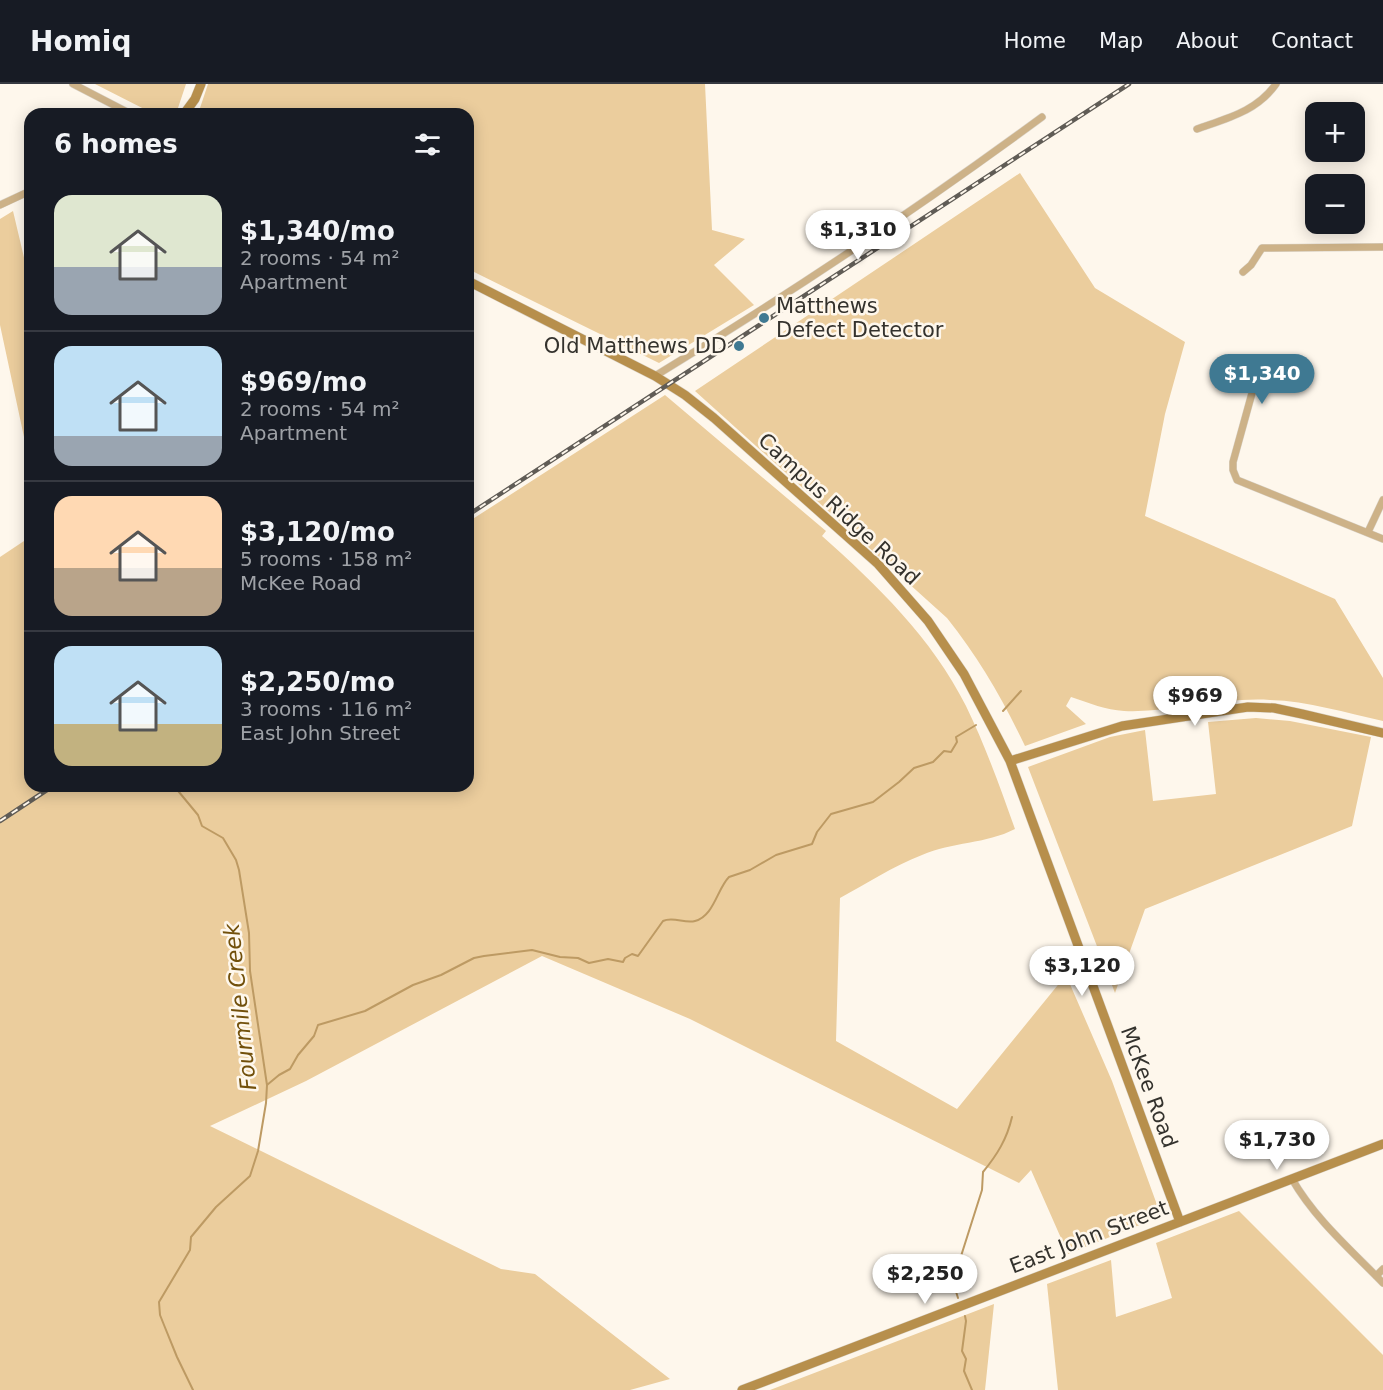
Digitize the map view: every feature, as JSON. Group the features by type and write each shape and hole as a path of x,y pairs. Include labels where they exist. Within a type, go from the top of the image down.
{"street":[{"path":"73,84 119,108"},
{"path":"188,108 201,84"},
{"path":"1197,129 1247,112 1267,98 1276,84"},
{"path":"655,376 878,234 950,185 1042,117"},
{"path":"0,205 24,193"},
{"path":"1244,272 1262,249 1383,247"},
{"name":"Campus Ridge Road","path":"474,284 655,376 685,395 714,418 878,564 898,585 948,649 984,710 1010,761"},
{"path":"1257,375 1233,462 1237,480 1383,538"},
{"path":"1368,532 1383,500"},
{"path":"1010,761 1122,726 1248,707 1293,712 1383,732"},
{"name":"McKee Road","path":"1010,761 1180,1222"},
{"name":"East John Street","path":"742,1390 1383,1144"},
{"path":"1292,1179 1302,1196 1323,1222 1383,1282"},
{"path":"1376,1276 1383,1269"}],"shaded area":[{"path":"95,84 186,84 178,108 142,108"},
{"path":"208,84 705,84 712,230 745,239 714,265 754,305 659,363 474,272 474,108 200,108"},
{"path":"1020,173 1095,288 1185,342 1165,414 1145,516 1335,599 1383,678 1383,721 1313,705 1284,701 1233,701 1161,710 1124,711 1104,708 1071,697 1066,706 1086,724 1025,746 990,680 970,648 947,618 695,391"},
{"path":"13,211 24,258 24,437 0,325 0,219"},
{"path":"665,395 826,531 822,536 902,614 920,635 952,681 986,751 1015,829 992,838 933,851 911,859 840,898 836,1041 957,1109 1066,975 1112,1081 1160,1213 1147,1222 1068,1254 1031,1170 1019,1183 690,1019 542,956 306,1081 210,1126 501,1269 535,1274 670,1379 630,1390 0,1390 0,557 24,541 24,792 474,792 474,518"},
{"path":"1256,718 1290,721 1371,737 1352,826 1145,909 1115,993 1028,767 1110,737 1145,730 1153,801 1216,794 1208,722"},
{"path":"1239,1211 1383,1355 1383,1390 1058,1390 1047,1284 1111,1260 1116,1317 1172,1298 1156,1243"},
{"path":"994,1304 985,1390 770,1390"}],"waterway":[{"path":"1003,711 1021,691"},
{"path":"267,1085 290,1069 314,1036 318,1025 365,1011 413,985 441,975 474,958 532,950 560,957 578,958 589,963 608,959 623,962 632,954 638,956 663,921 671,919 691,922 701,918 707,914 729,877 750,870 776,855 812,844 817,832 831,814 873,802 914,768 933,762 944,751 951,752 957,742 956,737 976,725"},
{"name":"Fourmile Creek","path":"179,792 198,815 202,826 223,838 236,860 249,933 250,971 267,1085 258,1151 250,1176 216,1207 191,1237 190,1250 159,1302 160,1315 193,1390"},
{"path":"958,1298 954,1285 955,1275 982,1190 983,1172 1001,1146 1012,1117"},
{"path":"965,1316 962,1351 966,1359 964,1371 972,1390"}],"railway":[{"path":"474,511 1129,84"},
{"path":"0,821 44,792"}],"place":[{"name":"Matthews Defect Detector","path":"764,318"},
{"name":"Old Matthews DD","path":"739,346"}]}
